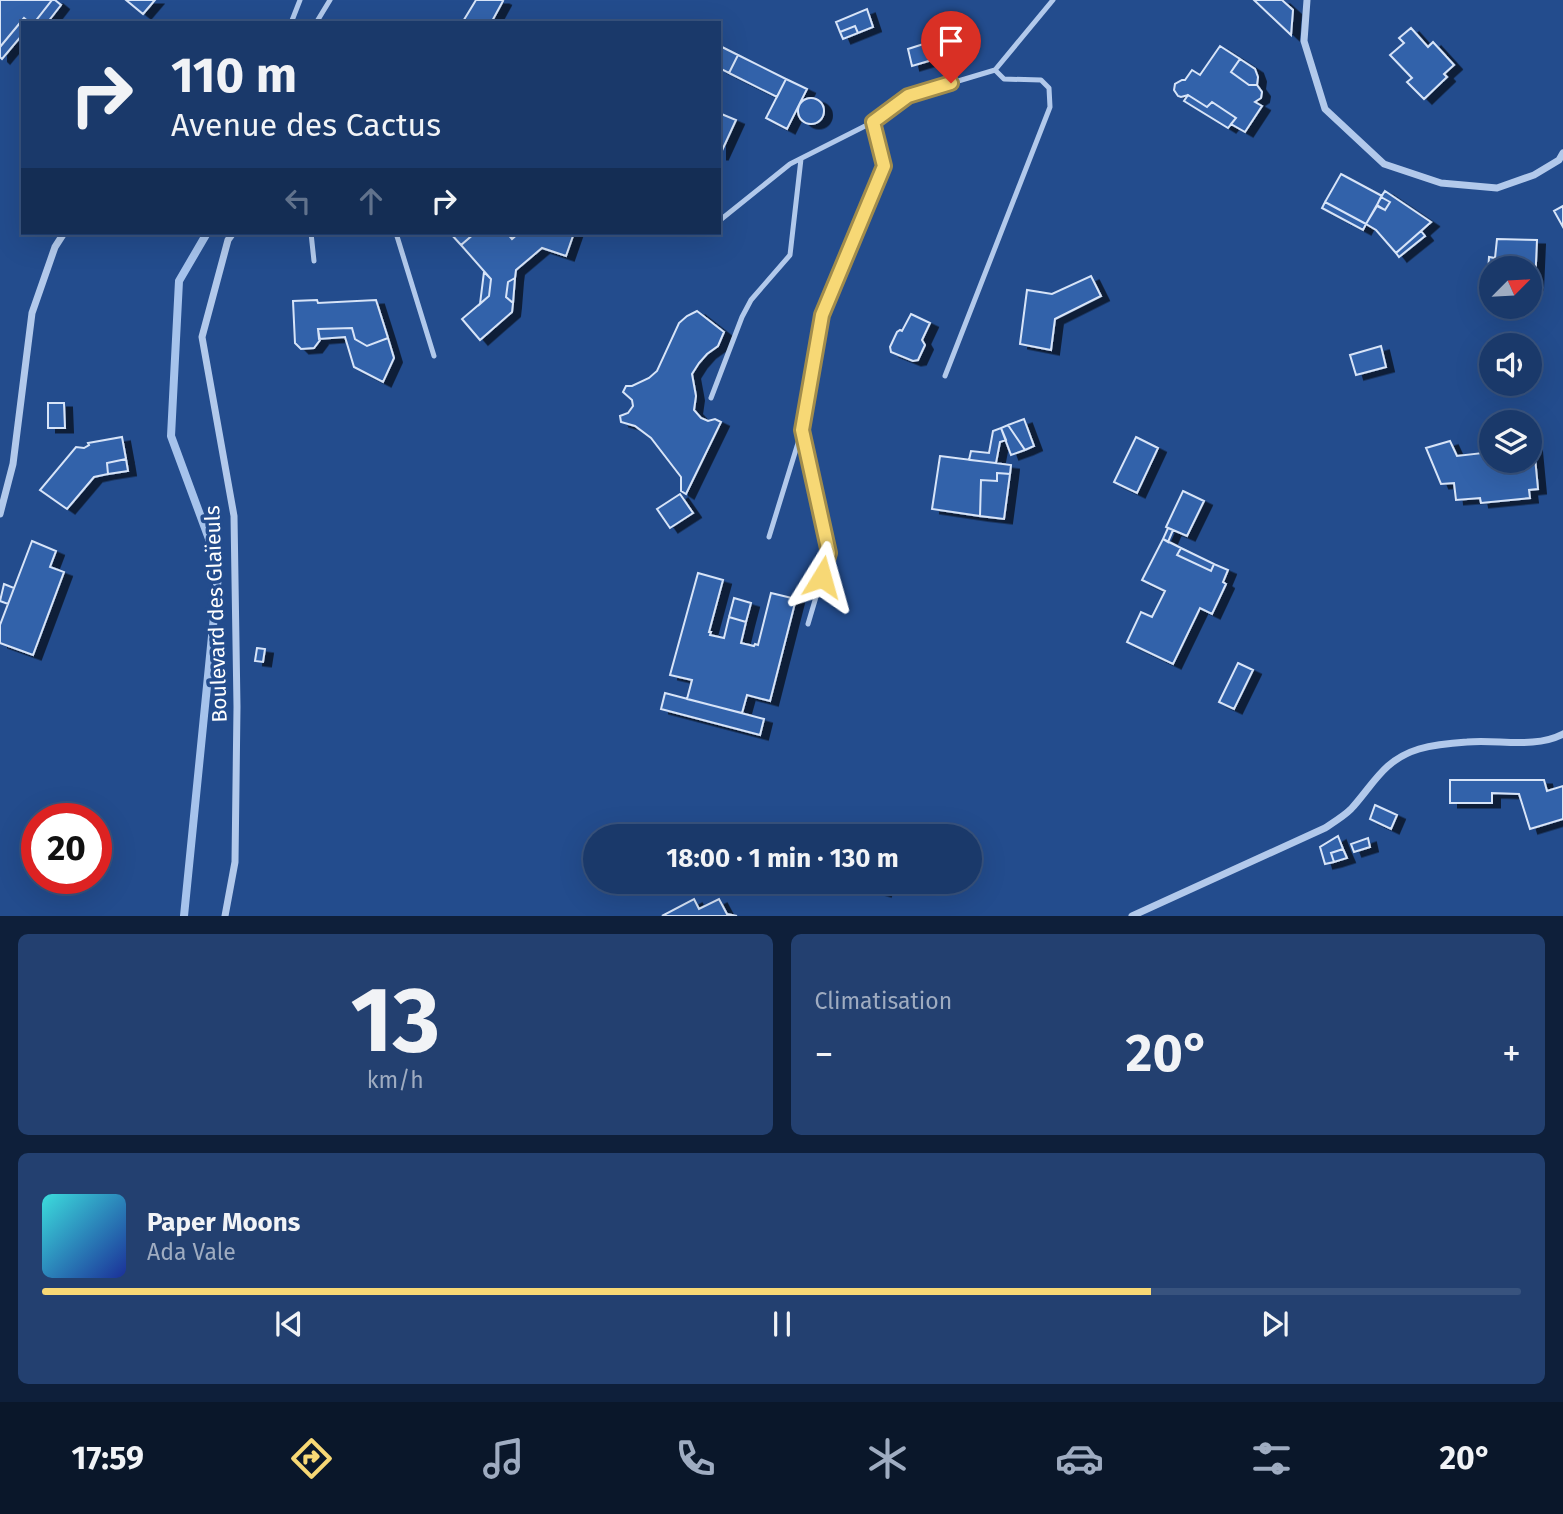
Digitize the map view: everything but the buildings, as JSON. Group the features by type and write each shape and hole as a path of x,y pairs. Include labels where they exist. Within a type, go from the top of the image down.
{"street":[{"path":"1307,0 1304,41 1325,109 1384,164 1441,183 1497,188 1534,175 1559,160 1563,153"},
{"path":"0,514 13,464 32,313 55,247 63,235"},
{"name":"Boulevard des Glaïeuls","path":"225,915 235,862 237,707 234,516 202,337 232,235"},
{"path":"1132,915 1325,828 1350,810 1377,775 1399,757 1420,749 1467,741 1528,743 1563,734"}],"lane":[{"path":"292,21 300,0"},
{"path":"317,21 330,0"},
{"path":"721,219 790,164 873,122 908,96 995,70 1053,0"},
{"path":"945,376 1050,107 1049,88 1041,80 1004,79 995,70"},
{"path":"769,537 802,430 822,315 884,166 873,122"},
{"path":"711,398 741,317 751,300 790,255 801,159"},
{"path":"311,235 314,261"},
{"path":"397,235 434,356"},
{"path":"802,430 829,553 808,624"}],"waterway":[{"path":"184,916 219,566 171,436 179,281 206,235"}],"route":[{"path":"822,577 829,553 802,430 822,315 884,166 873,122 908,96 951,83"}]}
